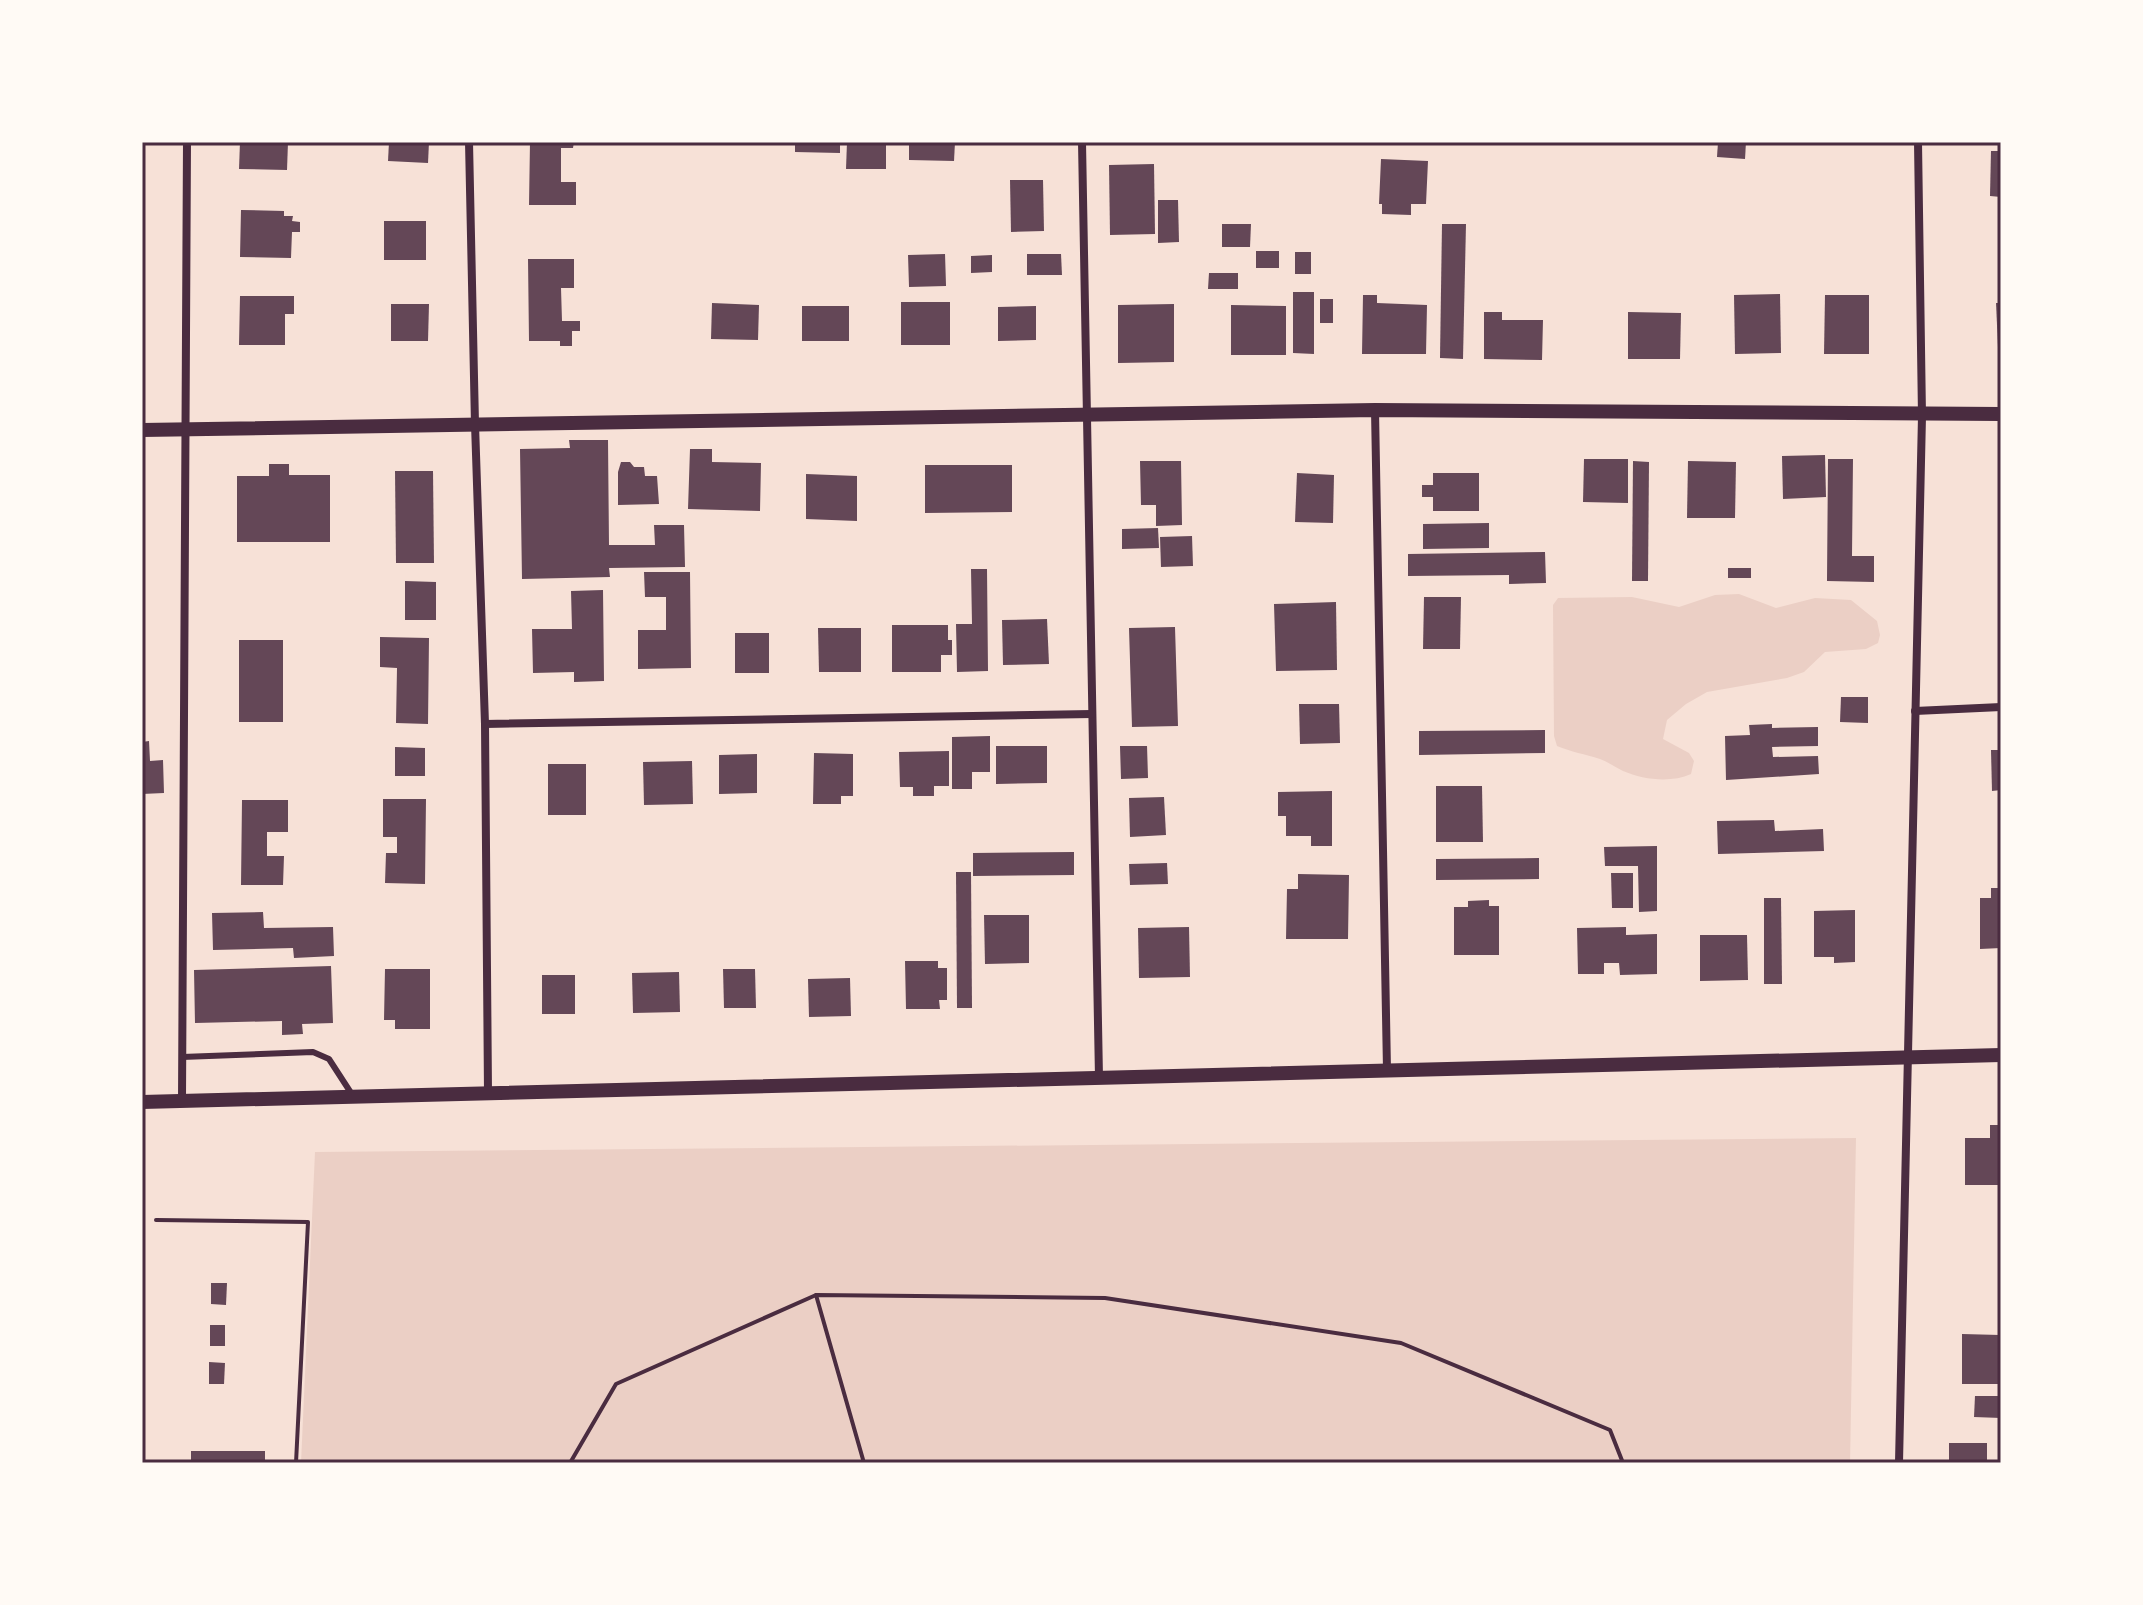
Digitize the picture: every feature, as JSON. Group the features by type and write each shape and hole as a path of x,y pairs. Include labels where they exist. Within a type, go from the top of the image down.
{"street":[{"path":"182,1100 187,142"},
{"path":"469,142 485,724 488,1092"},
{"path":"1082,142 1099,1078"},
{"path":"1899,1463 1922,416 1918,142"},
{"path":"142,430 1375,410 1922,416 2001,414"},
{"path":"1375,410 1387,1070"},
{"path":"1915,711 2001,707"},
{"path":"485,724 1092,714"},
{"path":"142,1102 2001,1055"}],"lane":[{"path":"182,1057 313,1052 329,1059 353,1096"}],"path":[{"path":"156,1220 308,1222 296,1463"},
{"path":"570,1463 616,1384 816,1295 1105,1298 1401,1343 1610,1430 1623,1463"},
{"path":"816,1295 864,1463"}],"shaded area":[{"path":"1739,594 1776,608 1815,598 1851,600 1877,621 1878,643 1866,649 1825,652 1804,672 1787,678 1707,692 1686,704 1667,720 1663,739 1689,753 1694,761 1691,774 1683,777 1640,777 1600,759 1557,746 1554,736 1553,605 1558,598 1632,597 1679,607 1715,595"},
{"path":"1856,1138 1850,1463 301,1463 315,1152"}],"building":[{"path":"240,142 288,142 287,170 239,169"},
{"path":"389,142 429,142 428,163 388,161"},
{"path":"530,142 574,142 573,148 561,148 561,182 576,182 576,205 529,205"},
{"path":"795,142 840,142 840,153 795,152"},
{"path":"847,142 886,142 886,169 846,169"},
{"path":"909,142 955,142 954,161 909,160"},
{"path":"1718,142 1746,142 1745,159 1717,157"},
{"path":"1991,151 2001,151 2001,197 1990,196"},
{"path":"1381,159 1428,161 1426,204 1411,204 1411,215 1382,214 1382,204 1379,204"},
{"path":"1154,164 1155,234 1110,235 1109,165"},
{"path":"1010,180 1043,180 1044,231 1011,232"},
{"path":"1158,200 1178,200 1179,242 1158,243"},
{"path":"241,210 284,211 284,216 293,216 292,221 300,222 300,232 292,232 291,258 240,257"},
{"path":"384,221 426,221 426,260 384,260"},
{"path":"1222,224 1251,224 1250,247 1222,247"},
{"path":"1442,224 1466,224 1463,359 1440,358"},
{"path":"1256,251 1279,251 1279,268 1256,268"},
{"path":"1295,252 1311,252 1311,274 1295,274"},
{"path":"945,254 946,286 909,287 908,255"},
{"path":"1027,254 1061,254 1062,275 1027,275"},
{"path":"992,255 992,272 971,273 971,256"},
{"path":"528,259 574,259 574,288 561,288 562,321 580,321 580,331 572,331 572,346 560,346 560,341 529,341"},
{"path":"1209,273 1238,273 1238,289 1208,289"},
{"path":"1293,292 1314,292 1314,354 1293,353"},
{"path":"1780,294 1781,353 1735,354 1734,295"},
{"path":"1363,295 1377,295 1377,303 1427,305 1426,354 1362,354"},
{"path":"1825,295 1869,295 1869,354 1824,354"},
{"path":"240,296 294,296 294,314 285,314 285,345 239,345"},
{"path":"1320,299 1333,299 1333,323 1320,323"},
{"path":"901,302 950,302 950,345 901,345"},
{"path":"712,303 759,305 758,340 711,339"},
{"path":"1996,303 2001,303 2001,347 1998,347"},
{"path":"391,304 429,304 428,341 391,341"},
{"path":"1174,304 1174,362 1118,363 1118,305"},
{"path":"1231,305 1286,306 1286,355 1231,355"},
{"path":"802,306 849,306 849,341 802,341"},
{"path":"1036,306 1036,340 998,341 998,307"},
{"path":"1484,312 1502,312 1502,320 1543,320 1542,360 1484,359"},
{"path":"1628,312 1681,313 1680,359 1628,359"},
{"path":"569,440 608,440 609,545 655,545 654,525 684,525 685,567 609,568 610,577 522,579 520,449 570,448"},
{"path":"690,449 712,449 712,462 761,463 760,511 688,509"},
{"path":"1825,455 1826,497 1783,499 1782,456"},
{"path":"1584,459 1628,459 1628,503 1583,502"},
{"path":"1828,459 1853,459 1852,556 1874,556 1874,582 1827,581"},
{"path":"1140,461 1181,461 1182,525 1156,526 1156,505 1141,505"},
{"path":"1633,461 1649,462 1648,581 1632,581"},
{"path":"1688,461 1736,462 1735,518 1687,518"},
{"path":"621,462 644,467 645,476 657,476 659,504 618,505"},
{"path":"269,464 289,464 289,475 330,475 330,542 237,542 237,476 269,476"},
{"path":"925,465 1012,465 1012,512 925,513"},
{"path":"395,471 433,471 434,563 396,563"},
{"path":"1297,473 1334,475 1333,523 1295,522"},
{"path":"1433,473 1479,473 1479,511 1433,511 1433,497 1422,497 1422,485 1433,485"},
{"path":"806,474 857,476 857,521 806,519"},
{"path":"1489,523 1489,548 1423,549 1423,524"},
{"path":"1158,528 1159,548 1122,549 1122,529"},
{"path":"1192,536 1193,566 1161,567 1160,537"},
{"path":"1545,552 1546,583 1509,584 1509,575 1408,576 1408,554"},
{"path":"1728,568 1751,568 1751,578 1728,578"},
{"path":"971,569 987,569 988,671 957,672 956,624 972,624"},
{"path":"644,572 690,572 691,668 638,669 638,630 666,630 666,597 645,597"},
{"path":"405,581 436,582 436,620 405,620"},
{"path":"603,590 604,681 574,682 574,672 533,673 532,629 572,629 571,591"},
{"path":"1424,597 1461,597 1460,649 1423,649"},
{"path":"1336,602 1337,670 1276,671 1274,604"},
{"path":"1047,619 1049,664 1003,665 1002,620"},
{"path":"892,625 948,625 952,655 941,655 941,672 892,672"},
{"path":"1175,627 1178,726 1132,727 1129,628"},
{"path":"818,628 861,628 861,672 819,672"},
{"path":"735,633 769,633 769,673 735,673"},
{"path":"380,637 429,638 428,724 396,723 397,668 380,667"},
{"path":"239,640 283,640 283,722 239,722"},
{"path":"1841,697 1868,697 1868,723 1840,722"},
{"path":"1299,704 1339,704 1340,743 1300,744"},
{"path":"1772,724 1772,728 1818,727 1818,746 1772,747 1773,757 1818,756 1819,774 1726,780 1725,736 1750,735 1749,725"},
{"path":"1545,730 1545,753 1419,755 1419,731"},
{"path":"990,736 990,772 972,772 972,789 952,789 952,737"},
{"path":"149,741 150,761 163,760 164,793 142,794 142,742"},
{"path":"996,746 1047,746 1047,783 996,784"},
{"path":"1120,746 1147,746 1148,778 1121,779"},
{"path":"395,747 425,748 425,776 395,776"},
{"path":"1991,750 2001,750 2001,790 1992,791"},
{"path":"949,751 949,786 934,786 934,796 913,796 913,787 900,787 899,752"},
{"path":"814,753 853,754 853,796 841,796 841,804 813,804"},
{"path":"757,754 757,793 719,794 719,755"},
{"path":"692,761 693,804 644,805 643,762"},
{"path":"548,764 586,764 586,815 548,815"},
{"path":"1436,786 1482,786 1483,842 1436,842"},
{"path":"1332,791 1332,846 1311,846 1311,836 1286,836 1286,816 1278,816 1278,792"},
{"path":"1164,797 1166,835 1130,837 1129,798"},
{"path":"383,799 426,799 425,884 385,883 386,853 397,853 397,837 383,837"},
{"path":"242,800 288,800 288,832 267,832 267,856 284,856 283,885 241,885"},
{"path":"1774,820 1775,831 1823,829 1824,851 1718,854 1717,821"},
{"path":"1657,846 1657,911 1639,912 1638,866 1605,866 1604,847"},
{"path":"1074,852 1074,875 973,876 973,853"},
{"path":"1539,858 1539,879 1436,880 1436,859"},
{"path":"1167,863 1168,884 1130,885 1129,864"},
{"path":"956,872 971,872 972,1008 957,1008"},
{"path":"1611,873 1633,873 1633,908 1612,908"},
{"path":"1298,874 1349,875 1348,939 1286,939 1287,889 1298,889"},
{"path":"1991,888 2001,888 2001,948 1980,949 1980,898 1991,898"},
{"path":"1764,898 1781,898 1782,984 1764,984"},
{"path":"1489,900 1489,906 1499,906 1499,955 1454,955 1454,907 1468,907 1468,901"},
{"path":"1855,910 1855,962 1834,963 1834,957 1814,957 1814,911"},
{"path":"263,912 264,928 333,927 334,956 294,958 293,948 213,950 212,913"},
{"path":"984,915 1029,915 1029,963 985,964"},
{"path":"1189,927 1190,977 1139,978 1138,928"},
{"path":"1626,927 1626,935 1657,934 1657,974 1620,975 1619,963 1604,963 1604,974 1578,974 1577,928"},
{"path":"1700,935 1747,935 1748,980 1700,981"},
{"path":"905,961 938,961 938,968 947,968 947,1000 939,1000 940,1009 906,1009"},
{"path":"331,966 333,1023 302,1024 303,1034 282,1035 282,1021 195,1023 194,970"},
{"path":"385,969 430,969 430,1029 395,1029 395,1020 384,1020"},
{"path":"723,969 755,969 756,1008 724,1008"},
{"path":"679,972 680,1012 633,1013 632,973"},
{"path":"542,975 575,975 575,1014 542,1014"},
{"path":"850,978 851,1016 809,1017 808,979"},
{"path":"1990,1125 2001,1125 2001,1185 1965,1185 1965,1138 1990,1138"},
{"path":"211,1283 227,1283 226,1305 211,1304"},
{"path":"210,1325 225,1325 225,1346 210,1346"},
{"path":"1962,1334 2000,1335 1999,1384 1962,1384"},
{"path":"209,1362 225,1363 224,1384 209,1384"},
{"path":"1975,1396 2001,1396 2001,1418 1974,1417"},
{"path":"1949,1443 1987,1443 1987,1463 1949,1463"},
{"path":"191,1451 265,1451 265,1463 191,1463"}]}
